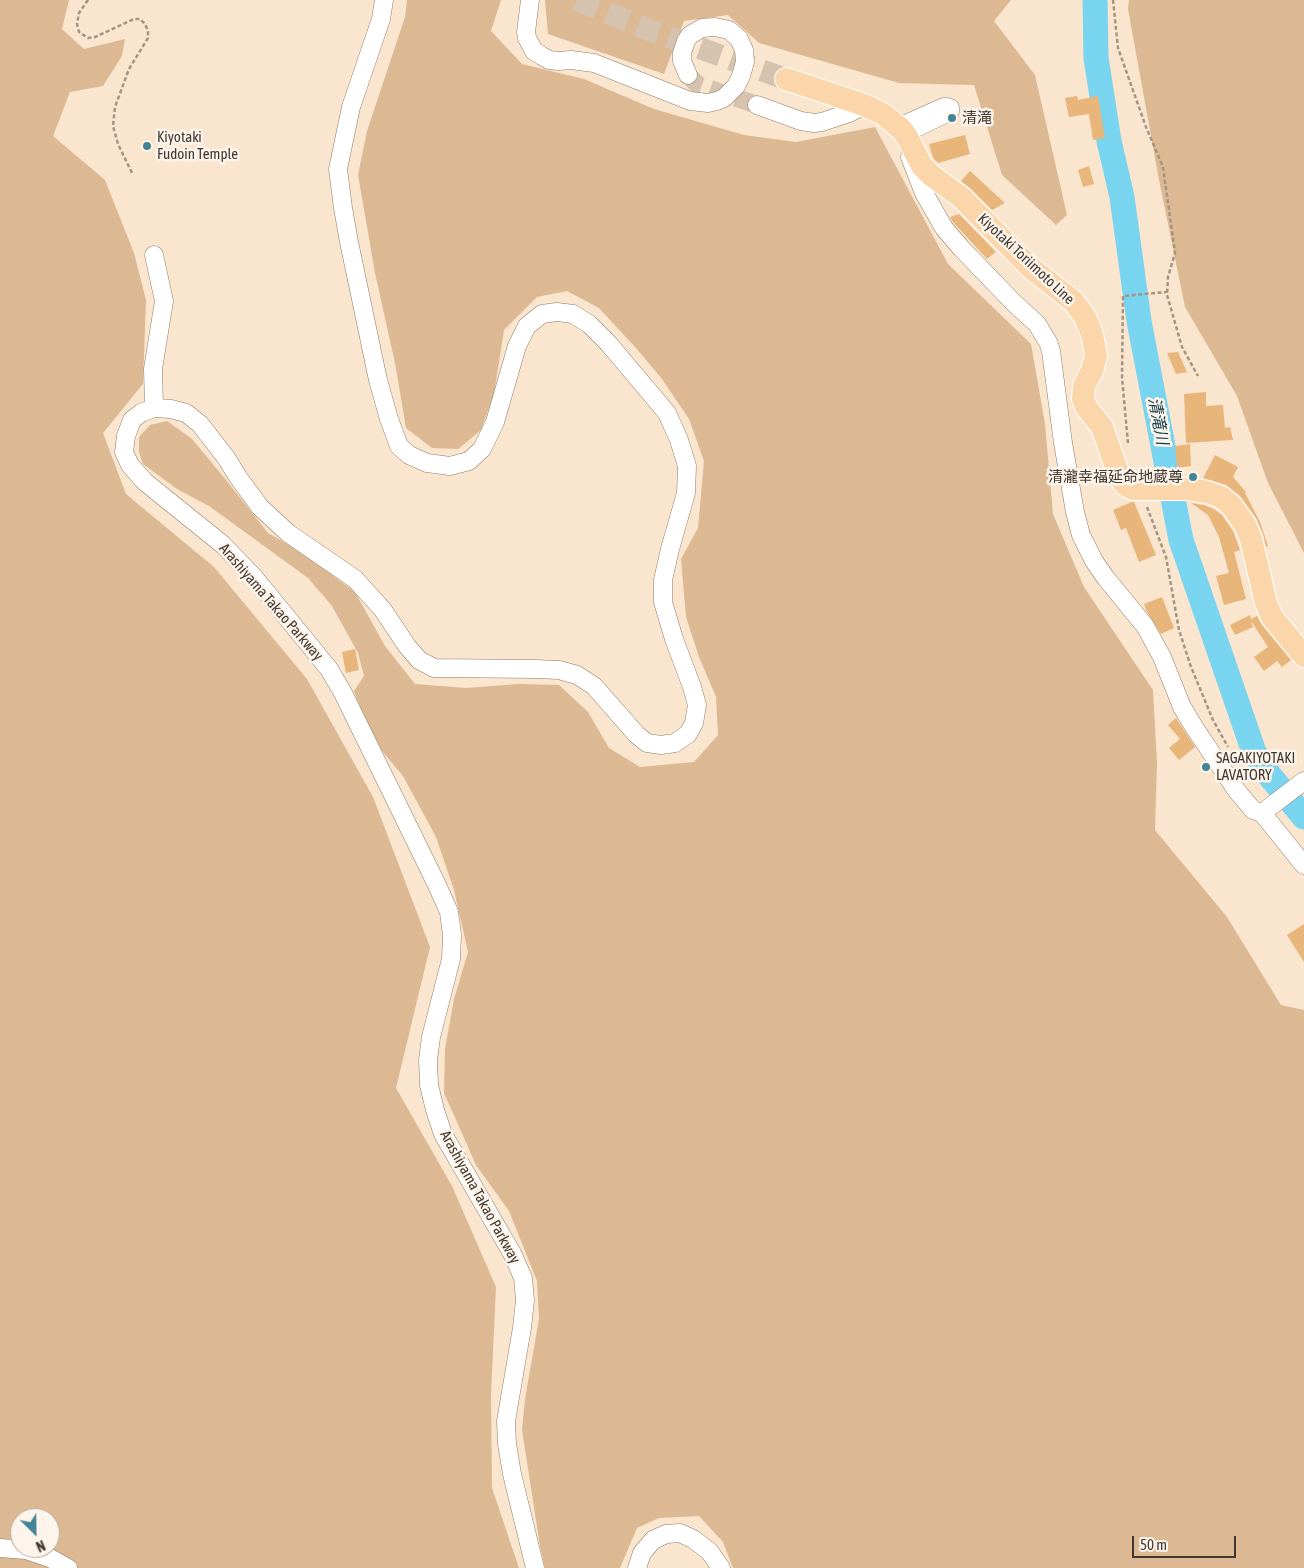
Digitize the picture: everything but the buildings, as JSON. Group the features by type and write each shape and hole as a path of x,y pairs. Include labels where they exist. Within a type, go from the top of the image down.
{"main road":[{"name":"Kiyotaki Toriimoto Line","path":"786,79 864,105 881,113 904,132 926,171 962,198 1032,269 1072,301 1086,317 1096,355 1092,371 1084,386 1083,399 1086,408 1102,427 1123,482 1126,486 1137,489 1187,489 1208,492 1221,497 1232,506 1241,518 1252,540 1266,603 1272,617 1304,656"}],"street":[{"path":"154,255 164,301 153,368 154,408 171,409 186,413 200,424 260,507 288,533 355,579 383,610 418,660 434,668 559,670 577,675 594,686 638,735 647,742 661,745 675,744 688,734 694,723 696,705 692,687 674,639 663,602 663,580 686,494 687,466 679,440 667,412 608,343 589,324 573,314 557,312 542,314 527,326 517,346 495,422 482,449 469,462 450,466 427,464 409,455 399,446 378,380 347,233 338,169 351,107 381,19 384,0"},
{"path":"530,0 527,38 534,50 542,56 549,60 594,63 699,103 708,103 724,98 736,86 745,62 744,50 739,39 729,30 716,27 702,28 690,35 686,40 682,53 682,61 688,75"},
{"path":"757,106 814,124 849,113 864,105"},
{"path":"904,132 910,158 924,193 944,228 987,276 1037,324 1048,344 1052,356 1063,443 1077,520 1086,545 1105,577 1145,626 1156,644 1182,706 1237,791 1253,810 1264,812 1304,865"},
{"name":"Arashiyama Takao Parkway","path":"154,408 141,413 132,420 126,436 124,452 130,464 146,482 222,544 253,576 328,669 347,701 436,882 448,912 452,935 451,959 431,1037 428,1060 429,1085 443,1134 514,1254 523,1278 525,1300 522,1328 506,1421 507,1444 512,1474 535,1568"},
{"path":"1264,812 1304,781"},
{"path":"637,1568 642,1554 653,1540 666,1534 680,1533 694,1538 709,1551 720,1568"},
{"path":"0,1548 26,1550 50,1558 68,1568"}],"path":[{"path":"88,0 79,13 77,24 79,32 88,38 95,37 134,19 140,19 148,31 148,38 129,69 115,107 113,126 118,144 133,175"},
{"path":"1113,0 1118,48 1163,167 1175,253 1166,292 1182,347 1198,376"},
{"path":"1128,443 1122,378 1123,296 1166,292"},
{"path":"1155,526 1166,557 1179,630 1191,667 1213,720 1231,753"}],"shaded area":[{"path":"0,0 69,0 62,29 84,49 125,39 122,56 103,86 70,92 53,136 105,180 134,253 146,300 143,384 103,433 126,494 214,567 307,679 373,797 430,947 396,1088 452,1186 496,1287 491,1395 492,1488 519,1568 0,1568"},
{"path":"407,0 501,0 491,31 522,64 584,79 654,109 744,135 796,142 875,127 948,264 1031,344 1045,424 1053,514 1084,587 1153,690 1157,763 1155,830 1227,917 1281,1005 1304,1010 1304,1568 733,1568 723,1542 699,1516 659,1518 637,1528 620,1568 545,1568 522,1430 525,1399 539,1319 537,1281 509,1211 476,1165 444,1093 445,1049 454,999 468,952 454,890 436,837 403,776 372,739 354,691 364,676 358,653 332,606 308,578 209,506 177,489 143,464 139,452 139,437 150,425 167,421 192,439 268,533 303,553 355,592 385,646 415,684 466,688 519,684 559,685 588,712 609,748 640,767 694,762 718,735 716,697 699,657 686,617 681,559 698,528 704,461 689,419 662,379 599,308 567,291 537,297 504,330 494,394 481,430 458,449 432,448 406,428 395,363 375,273 358,175 367,131 405,17"},
{"path":"545,0 1011,0 994,21 1035,75 1067,215 1056,225 1002,175 974,85 899,83 759,43 728,15 684,21 664,74 548,34"},
{"path":"1129,0 1304,0 1304,553 1268,483 1237,396 1185,307 1159,180 1128,9"}],"waterway":[{"name":"清滝川","path":"1095,0 1096,58 1109,141 1122,197 1139,321 1181,540 1254,752 1269,775 1304,817"}],"tunnel":[{"path":"577,0 649,30 786,79"},
{"path":"688,75 698,85 757,105"}],"place":[{"name":"清滝","path":"952,118"},
{"name":"Kiyotaki Fudoin Temple","path":"147,146"},
{"name":"清瀧幸福延命地蔵尊","path":"1193,477"},
{"name":"SAGAKIYOTAKI LAVATORY","path":"1206,767"}]}
